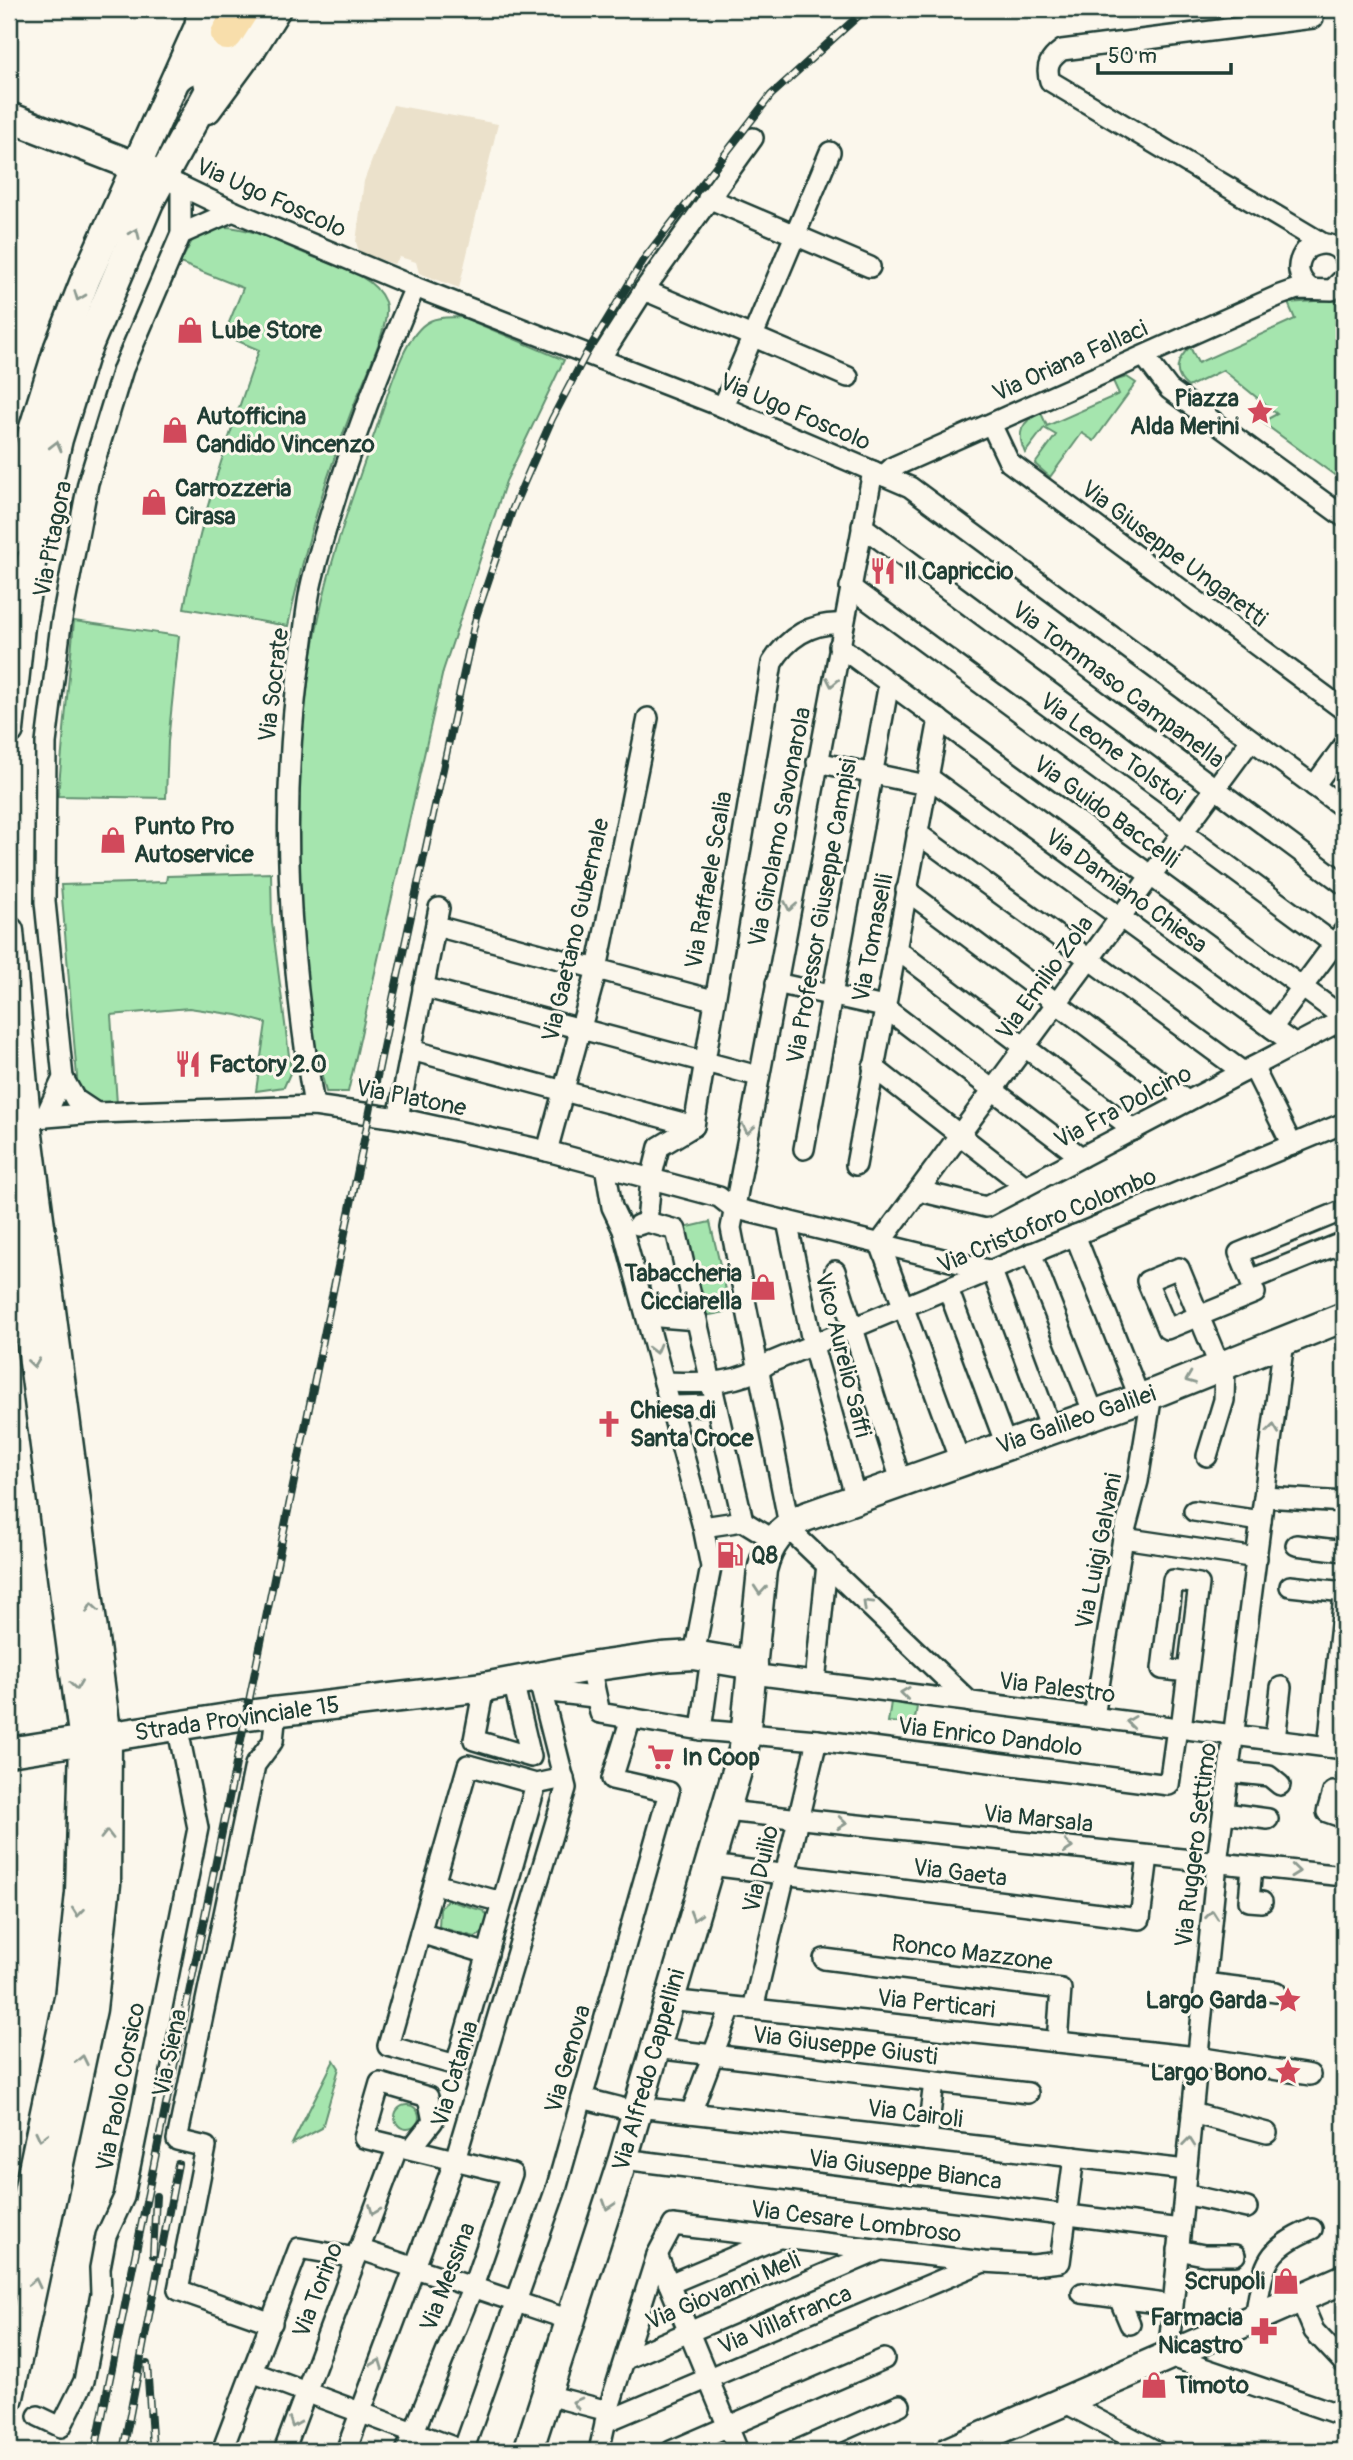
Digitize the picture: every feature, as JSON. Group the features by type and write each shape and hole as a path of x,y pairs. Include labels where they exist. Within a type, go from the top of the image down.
{"street":[{"path":"9,730 20,626 58,439 84,355 160,176 177,78 225,24 276,9"},
{"path":"1313,18 1062,50 1051,58 1047,71 1050,81 1322,243 1330,244 1344,255"},
{"path":"180,145 225,24"},
{"path":"9,541 33,431 59,347 86,278 160,176 180,145 211,85 200,70 188,70 177,78"},
{"path":"9,117 160,176 181,234 233,211"},
{"path":"600,359 644,289 753,138"},
{"path":"723,407 830,152"},
{"name":"Via Ugo Foscolo","path":"160,176 233,211 415,287 723,407 910,487 1344,808"},
{"path":"708,198 870,267"},
{"path":"1275,214 1300,262 1300,278 1311,289"},
{"name":"Via Pitagora","path":"63,1078 45,902 46,743 61,624 88,483 123,369 181,234"},
{"path":"1280,295 1307,249 1322,243"},
{"name":"Via Oriana Fallaci","path":"878,473 1280,295 1297,289 1332,290 1344,279"},
{"name":"Via Socrate","path":"314,1106 300,1021 290,916 286,822 294,701 312,582 371,389 415,287"},
{"path":"644,289 849,377"},
{"path":"1144,355 1169,390 1344,516"},
{"name":"Via Giuseppe Ungaretti","path":"990,424 1009,461 1344,710"},
{"name":"Via Girolamo Savonarola","path":"791,1529 765,1367 731,1228 738,1204 758,1076 850,587 862,526 878,473"},
{"name":"Via Tommaso Campanella","path":"862,526 1344,884"},
{"name":"Via Leone Tolstoi","path":"850,587 1183,832 1341,942"},
{"name":"Via Raffaele Scalia","path":"694,1126 713,1000 772,663 782,647 802,632 828,623 844,624"},
{"name":"Via Guido Baccelli","path":"839,646 1344,1019"},
{"name":"Via Professor Giuseppe Campisi","path":"804,1149 889,683"},
{"name":"Via Gaetano Gubernale","path":"547,1152 597,969 648,718"},
{"name":"Via Tomaselli","path":"856,1165 939,719"},
{"name":"Via Emilio Zola","path":"880,1245 1251,740"},
{"path":"1314,786 1344,745"},
{"path":"817,762 872,774 927,781"},
{"name":"Via Damiano Chiesa","path":"927,781 1295,1045"},
{"path":"917,833 1089,959 1248,1070 1292,1145"},
{"path":"906,890 1187,1101"},
{"path":"398,1118 437,917 597,969 713,1000"},
{"path":"9,931 27,1119 96,1740 106,1884 92,2009 9,2397"},
{"path":"1272,1028 1341,942"},
{"path":"896,949 1133,1130"},
{"path":"776,983 884,1007 1081,1157"},
{"path":"424,987 758,1076"},
{"name":"Via Fra Dolcino","path":"919,1191 986,1207 1344,1019"},
{"path":"411,1050 694,1126"},
{"path":"873,1068 1025,1186"},
{"path":"27,1119 63,1078 75,1100 96,1113"},
{"name":"Via Platone","path":"27,1119 96,1113 314,1106 398,1118 652,1175 787,1221 992,1271"},
{"name":"Via Cristoforo Colombo","path":"664,1382 712,1384 750,1376 765,1367 1031,1253 1344,1123"},
{"path":"648,1222 652,1175 659,1147 694,1126"},
{"path":"598,1164 612,1207 623,1230 704,1527 711,1567 703,1657 701,1730"},
{"path":"9,1174 96,1740 69,1998 9,2283"},
{"path":"1207,1456 1224,1400 1222,1366 1199,1317 1179,1268 1147,1281 1167,1329 1199,1317 1255,1293 1239,1253 1344,1210"},
{"name":"Vico Aurelio Saffi","path":"787,1221 813,1346 856,1499"},
{"path":"623,1230 648,1222 676,1230 743,1521"},
{"path":"1075,1235 1146,1397"},
{"path":"1250,1280 1344,1242"},
{"path":"880,1245 960,1461"},
{"path":"1031,1253 1094,1414"},
{"path":"835,1271 901,1482"},
{"path":"992,1271 1051,1430"},
{"path":"948,1289 1006,1445"},
{"path":"647,1316 697,1320"},
{"name":"Via Galileo Galilei","path":"791,1529 856,1499 1146,1397 1344,1317"},
{"name":"Via Ruggero Settimo","path":"1168,2356 1217,1863 1284,1341"},
{"name":"Via Luigi Galvani","path":"1094,1717 1123,1538 1138,1481 1146,1397"},
{"path":"671,1406 716,1405"},
{"path":"1265,1497 1344,1502"},
{"path":"1194,1511 1261,1521"},
{"path":"704,1527 743,1521 791,1529 970,1702"},
{"name":"Via Alfredo Cappellini","path":"528,2451 623,2159 726,1811 746,1734 755,1675 761,1570 767,1550 791,1529"},
{"path":"1123,1538 1257,1558"},
{"path":"1296,1545 1344,1551"},
{"path":"814,1682 827,1564"},
{"path":"1179,1728 1188,1672 1162,1669 1173,1580 1199,1584"},
{"path":"1290,1586 1344,1594 1336,1748"},
{"name":"Strada Provinciale 15","path":"9,1752 276,1712 475,1688 535,1688 590,1667 703,1657 755,1675"},
{"path":"475,1688 474,1740 531,1757 535,1688 594,1698 590,1667"},
{"name":"Via Palestro","path":"755,1675 1336,1748"},
{"path":"1275,1740 1281,1687"},
{"name":"Via Catania","path":"346,2451 455,2160 566,1788 535,1688"},
{"name":"Via Enrico Dandolo","path":"594,1698 600,1713 701,1730 817,1740 1169,1785 1179,1728"},
{"name":"Via Siena","path":"272,2323 178,2290 206,2147 177,2140 255,1765 273,1741 276,1712"},
{"name":"Via Genova","path":"463,2451 517,2303 582,2098 669,1792 612,1779 631,1718"},
{"name":"Via Paolo Corsico","path":"38,2416 61,2427 84,2381 101,2294 100,2268 106,2236 124,2197 193,1855 198,1828 177,1726"},
{"name":"Via Duilio","path":"753,2009 817,1740"},
{"path":"536,1784 456,2065 388,2046 468,1765 536,1784 564,1778"},
{"path":"1230,1772 1269,1776 1280,1785"},
{"path":"1333,1792 1327,1812 1344,1818"},
{"name":"Via Marsala","path":"726,1811 1344,1877"},
{"path":"1224,1813 1268,1819"},
{"name":"Via Gaeta","path":"710,1865 1140,1919 1149,1856"},
{"path":"1252,1867 1249,1901 1262,1902"},
{"path":"434,1884 502,1902"},
{"path":"420,1933 488,1954"},
{"name":"Ronco Mazzone","path":"824,1959 1061,1989 1057,2042"},
{"path":"1205,1983 1276,1992"},
{"name":"Via Perticari","path":"669,2000 1197,2057 1310,2075"},
{"path":"691,2113 730,2007"},
{"name":"Via Giuseppe Giusti","path":"655,2048 1028,2094"},
{"path":"927,2140 934,2082"},
{"name":"Via Cairoli","path":"582,2098 637,2110 691,2113 1186,2170"},
{"path":"1192,2113 1267,2133"},
{"name":"Via Torino","path":"284,2451 358,2254 405,2148 455,2160"},
{"path":"1068,2216 1074,2157"},
{"name":"Via Giuseppe Bianca","path":"623,2159 1180,2229"},
{"name":"Via Messina","path":"405,2451 472,2289 512,2174 455,2160"},
{"path":"1184,2194 1247,2208"},
{"name":"Via Cesare Lombroso","path":"657,2255 673,2225 984,2262 1033,2265 1059,2262 1063,2225 1068,2216"},
{"path":"1255,2317 1262,2275 1276,2248 1312,2230"},
{"path":"669,2284 777,2238"},
{"path":"222,2451 299,2248 358,2254 414,2269 570,2320"},
{"path":"1178,2249 1204,2255 1235,2255"},
{"name":"Via Giovanni Meli","path":"626,2359 879,2250"},
{"path":"657,2255 738,2451"},
{"path":"599,2451 606,2416 657,2255"},
{"name":"Via Villafranca","path":"606,2416 708,2379 984,2262"},
{"path":"950,2451 1344,2279"},
{"path":"1082,2293 1172,2305"},
{"path":"1119,2298 1130,2324"},
{"path":"1300,2298 1314,2330 1344,2363"},
{"path":"1168,2356 1344,2416"},
{"path":"671,2451 884,2359"},
{"path":"252,2372 463,2451"},
{"path":"547,2395 606,2416"},
{"path":"1064,2402 1147,2449"},
{"path":"796,2451 900,2405"}],"shaded area":[{"path":"393,105 498,124 459,288 419,273 416,262 400,257 394,264 359,252 356,242 364,181"}],"green space":[{"path":"221,227 254,232 351,271 372,284 385,302 385,319 380,340 320,500 288,626 184,608 207,510 259,350 224,335 243,288 180,263 194,237"},
{"path":"1344,294 1344,482 1262,422 1277,414 1223,370 1188,387 1180,377 1178,367 1190,347 1198,363 1295,319 1288,303 1328,300"},
{"path":"462,317 564,360 506,481 443,671 348,1092 326,1092 305,975 299,912 299,784 311,660 339,538 403,354 420,328 430,321"},
{"path":"1127,377 1136,383 1094,441 1082,433 1050,477 1035,464 1056,435 1044,428 1025,453 1021,434 1022,428 1029,420 1041,413 1047,426 1119,394 1113,381"},
{"path":"74,621 179,636 168,742 166,798 58,796"},
{"path":"271,873 272,922 291,1071 284,1087 256,1091 266,1023 237,1015 189,1008 111,1015 117,1104 96,1104 78,1089 61,885 166,882 167,876"},
{"path":"710,1222 731,1311 704,1316 684,1228"},
{"path":"891,1702 917,1707 914,1724 888,1722"},
{"path":"447,1900 484,1911 489,1919 484,1933 475,1937 439,1927 440,1908"},
{"path":"334,2060 339,2068 322,2128 292,2144"},
{"path":"407,2105 416,2108 419,2117 416,2126 407,2129 398,2126 395,2117 398,2108"}],"tunnel":[{"path":"137,197 178,113 218,49"},
{"path":"80,333 118,238"}],"railway":[{"path":"95,2451 393,999 476,617 513,508 552,419 586,354 644,259 771,95 866,9"},
{"path":"123,2451 178,2164"},
{"path":"153,2255 156,2196"},
{"path":"147,2364 153,2451"}],"place":[{"name":"Lube Store","path":"190,330"},
{"name":"Piazza Alda Merini","path":"1260,412"},
{"name":"Autofficina Candido Vincenzo","path":"175,430"},
{"name":"Carrozzeria Cirasa","path":"154,502"},
{"name":"Il Capriccio","path":"883,571"},
{"name":"Punto Pro Autoservice","path":"113,840"},
{"name":"Factory 2.0","path":"188,1064"},
{"name":"Tabaccheria Cicciarella","path":"763,1287"},
{"name":"Chiesa di Santa Croce","path":"609,1424"},
{"name":"Q8","path":"730,1555"},
{"name":"In Coop","path":"661,1757"},
{"name":"Largo Garda","path":"1288,2000"},
{"name":"Largo Bono","path":"1288,2072"},
{"name":"Scrupoli","path":"1286,2281"},
{"name":"Farmacia Nicastro","path":"1264,2331"},
{"name":"Timoto","path":"1154,2385"}]}
